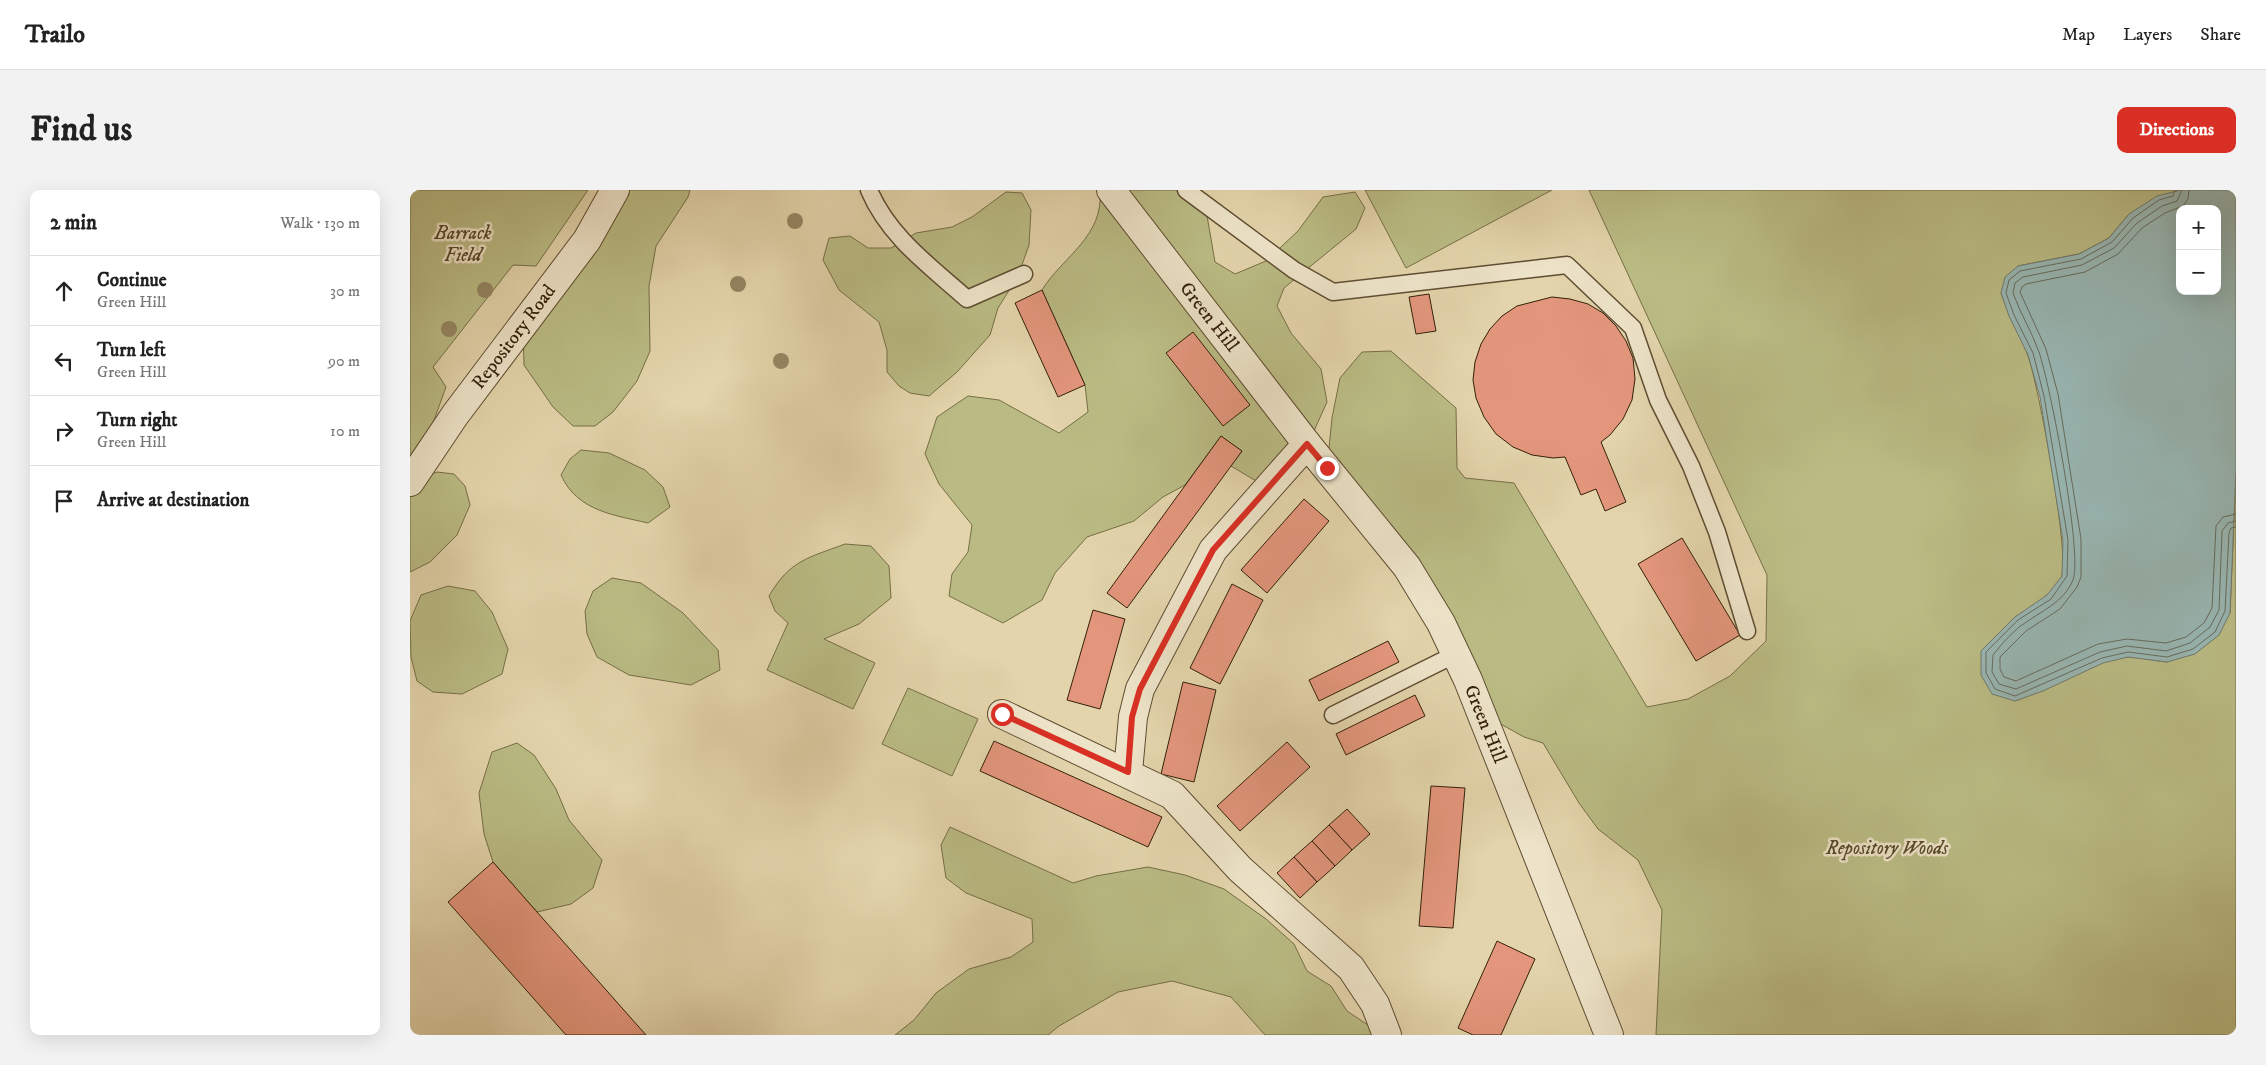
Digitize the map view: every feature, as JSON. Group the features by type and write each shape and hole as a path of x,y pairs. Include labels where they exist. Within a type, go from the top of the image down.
{"street":[{"name":"Repository Road","path":"410,482 455,415 587,240 616,190"},
{"name":"Green Hill","path":"1112,190 1307,444 1407,567 1441,623 1456,654 1609,1035"},
{"path":"1128,772 1132,717 1140,689 1213,550 1307,444"},
{"path":"1002,714 1128,772 1172,795 1240,869 1351,968 1375,1004 1387,1035"}],"lane":[{"path":"869,190 878,211 902,242 967,299 1024,274"},
{"path":"1186,190 1294,270 1333,292 1567,265 1633,328 1658,400 1691,466 1717,532 1747,631"},
{"path":"1333,715 1456,654"}],"green space":[{"name":"Barrack Field","path":"410,190 588,190 536,266 513,265 433,367 446,387 433,423 410,459"},
{"path":"615,190 690,190 688,197 656,246 649,286 650,351 637,381 613,412 595,426 573,426 553,407 524,365 523,325"},
{"path":"1100,190 1186,190 1205,204 1215,262 1235,274 1266,261 1298,231 1323,197 1355,192 1365,208 1356,229 1284,288 1277,306 1291,333 1321,369 1327,402 1313,433 1281,474 1256,481 1231,466 1242,451 1221,436 1185,485 1163,497 1134,521 1087,537 1055,573 1042,600 1003,623 949,596 952,574 968,552 972,525 939,484 925,454 937,417 968,396 999,400 1059,433 1088,412 1085,385 1042,290 1080,245 1096,221 1100,206"},
{"path":"1365,190 1552,190 1406,268"},
{"name":"Repository Woods","path":"1589,190 2181,190 2129,214 2109,238 2079,254 2018,266 2001,293 2025,348 2039,399 2058,507 2063,564 2061,578 2052,590 2041,600 2015,617 2015,701 2087,668 2116,659 2133,657 2167,662 2230,613 2236,470 2236,1035 1656,1035 1662,910 1638,860 1598,829 1579,803 1543,743 1524,737 1481,713 1468,680 1327,468 1332,418 1340,378 1362,352 1391,351 1456,408 1457,468 1465,478 1514,483 1647,707 1688,699 1730,676 1766,641 1767,575"},
{"path":"1006,192 1022,193 1031,210 1029,245 1018,276 998,308 990,335 957,372 929,396 910,393 899,386 887,372 887,350 879,322 839,290 823,260 829,238 850,236 868,248 891,248 916,233 952,227 972,217"},
{"path":"581,450 609,453 645,470 663,487 670,507 648,523 610,514 587,504 568,487 561,475 570,459"},
{"path":"437,472 454,474 465,486 470,505 457,535 430,562 410,572 410,482"},
{"path":"845,544 871,546 889,566 891,598 859,624 824,639 875,663 853,709 767,670 788,623 775,611 769,596 793,567 810,557"},
{"path":"612,578 641,583 683,613 718,650 720,670 691,685 629,675 597,657 587,634 585,611 593,591"},
{"path":"448,586 475,591 492,612 508,649 502,674 462,694 433,692 417,681 411,657 410,621 421,595"},
{"path":"908,688 978,719 952,776 882,744"},
{"path":"517,743 534,755 556,789 569,820 602,860 593,888 571,904 537,912 493,862 484,834 479,793 492,752"},
{"path":"950,827 1073,883 1096,876 1148,867 1185,875 1224,889 1266,919 1294,944 1307,971 1331,986 1347,1011 1383,1035 1265,1035 1231,997 1172,981 1118,992 1059,1026 1048,1035 895,1035 914,1020 936,993 969,969 1011,957 1033,942 1032,919 966,893 946,878 941,845"}],"water":[{"path":"2181,190 2236,190 2236,470 2230,613 2219,635 2195,654 2167,662 2128,657 2103,663 2043,691 2015,701 1992,694 1981,675 1981,651 2015,617 2047,595 2062,576 2063,541 2040,397 2028,355 2009,316 2001,293 2005,277 2018,266 2079,254 2109,238 2129,214 2157,196"}],"building":[{"path":"1042,290 1085,385 1058,397 1015,303"},
{"path":"1429,294 1436,331 1416,334 1409,297"},
{"path":"1552,297 1588,304 1603,313 1616,326 1626,341 1633,358 1635,379 1632,400 1623,419 1610,435 1601,442 1626,502 1605,511 1596,489 1581,495 1565,457 1553,458 1532,455 1513,447 1496,434 1484,417 1476,398 1473,380 1475,362 1481,344 1490,329 1502,316 1517,306"},
{"path":"1193,332 1250,405 1223,426 1166,353"},
{"path":"1221,436 1242,451 1127,608 1107,593"},
{"path":"1304,499 1329,521 1267,593 1241,570"},
{"path":"1682,538 1740,635 1696,661 1638,564"},
{"path":"1232,584 1263,600 1220,684 1190,668"},
{"path":"1093,610 1125,619 1100,709 1067,700"},
{"path":"1388,641 1399,662 1319,701 1309,680"},
{"path":"1183,682 1216,690 1194,782 1161,774"},
{"path":"1415,695 1425,716 1346,755 1336,734"},
{"path":"994,741 1162,817 1148,847 980,771"},
{"path":"1287,742 1310,767 1240,831 1217,806"},
{"path":"1431,786 1465,788 1453,928 1419,926"},
{"path":"1347,809 1370,834 1352,850 1329,825"},
{"path":"1329,825 1352,850 1335,866 1312,841"},
{"path":"1312,841 1335,866 1317,882 1294,857"},
{"path":"1294,857 1317,882 1300,898 1277,873"},
{"path":"493,862 646,1035 566,1035 448,902"},
{"path":"1497,941 1535,959 1501,1035 1473,1035 1458,1028"}],"route":[{"path":"1002,714 1128,772 1132,717 1140,689 1213,550 1307,444 1327,468"}]}
